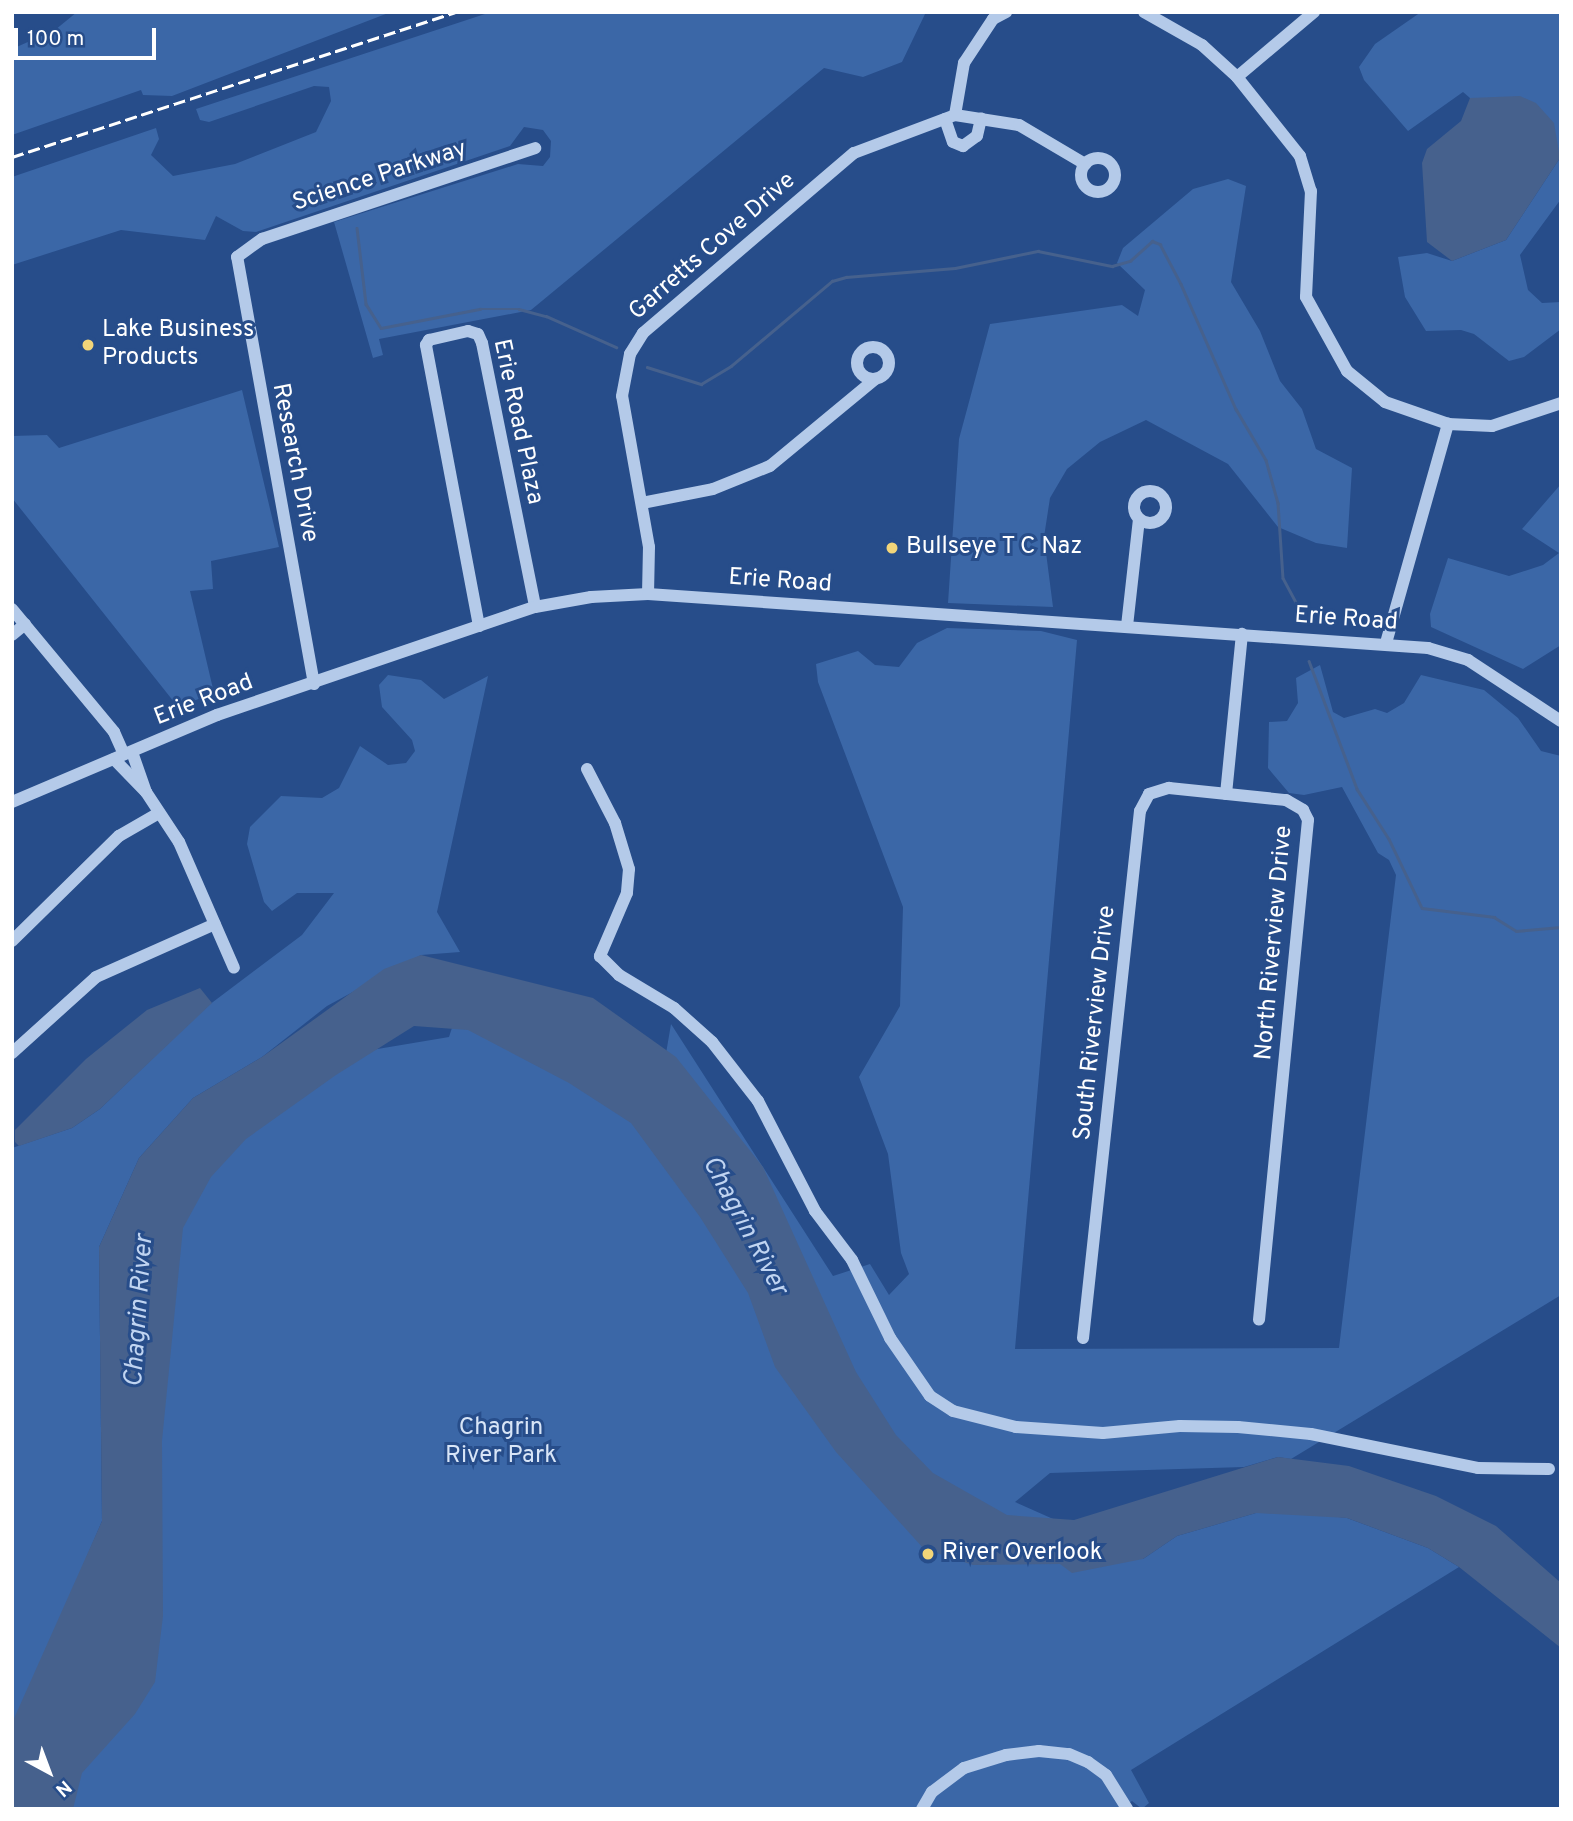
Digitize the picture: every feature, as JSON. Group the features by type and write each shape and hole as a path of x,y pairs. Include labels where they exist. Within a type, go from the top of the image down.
{"street":[{"path":"981,118 977,136 962,146 953,142 950,117 964,63 993,19 1006,12"},
{"path":"1144,12 1202,45 1237,78 1300,156 1311,191 1306,297 1347,370 1385,402 1448,424 1492,426 1561,402"},
{"path":"1237,78 1314,12"},
{"path":"950,117 981,118 1019,125 1085,164"},
{"name":"Garretts Cove Drive","path":"648,594 649,547 622,396 629,354 643,333 854,153 950,117"},
{"name":"Science Parkway","path":"239,251 262,239 535,148"},
{"name":"Research Drive","path":"239,251 236,267 314,684"},
{"name":"Erie Road Plaza","path":"479,626 426,345 429,340 468,331 478,334 482,343 535,607"},
{"path":"642,503 713,489 770,466 875,379"},
{"path":"1385,643 1448,424"},
{"path":"1127,626 1139,519"},
{"name":"Erie Road","path":"12,803 217,715 535,607 590,597 648,594 1428,648 1468,660 1561,721"},
{"path":"12,609 114,732 123,755 190,860 234,968"},
{"path":"12,635 25,624"},
{"path":"1226,794 1242,634"},
{"path":"123,755 146,792"},
{"path":"587,769 615,823 629,869 627,893 600,956 619,975 674,1008 712,1042 758,1101 815,1211 852,1260 890,1338 930,1396 953,1411 1016,1427 1103,1433 1180,1426 1238,1427 1311,1434 1478,1468 1549,1469"},
{"name":"South Riverview Drive","path":"1083,1338 1140,811 1149,794 1159,789 1226,794"},
{"name":"North Riverview Drive","path":"1226,794 1296,804 1308,820 1310,833 1259,1320"},
{"path":"12,941 119,836 159,813"},
{"path":"12,1053 96,976 215,924"},
{"path":"922,1809 932,1792 964,1768 1006,1755 1039,1751 1069,1754 1088,1762 1106,1775 1127,1809"}],"green space":[{"path":"77,12 391,12 172,96 143,95 141,90 12,135 12,49 55,30"},
{"path":"491,12 926,12 902,62 863,77 824,68 531,310 379,339 383,355 373,358 334,222 518,164 543,166 550,157 551,141 543,130 524,127 510,146 256,232 243,231 216,216 205,240 121,230 12,265 12,177 156,128 159,139 151,155 173,176 235,164 316,132 331,101 329,87 314,86 209,122 200,120 196,109"},
{"path":"1421,12 1561,12 1561,199 1520,255 1528,290 1542,303 1561,302 1561,329 1524,357 1509,361 1474,334 1461,330 1426,331 1405,297 1398,257 1427,253 1452,261 1506,240 1560,158 1491,98 1470,98 1463,92 1408,131 1364,80 1359,67 1375,44"},
{"path":"1228,179 1246,186 1231,282 1260,331 1280,381 1302,409 1316,449 1352,468 1347,548 1316,543 1278,527 1228,464 1146,420 1100,442 1067,469 1050,498 1044,537 1053,607 948,603 959,439 990,324 1122,305 1138,316 1145,290 1117,263 1123,248 1193,189"},
{"path":"242,390 279,547 211,561 213,589 190,591 214,693 178,707 12,498 12,436 47,435 59,448"},
{"path":"1561,484 1561,645 1523,669 1431,627 1430,614 1448,558 1509,576 1543,565 1559,553 1522,529"},
{"name":"Chagrin River Park","path":"947,628 1041,631 1077,640 1015,1349 1339,1348 1396,875 1389,860 1378,853 1342,787 1304,795 1289,793 1268,768 1269,722 1287,721 1298,703 1296,678 1320,665 1333,712 1344,718 1375,709 1387,713 1404,703 1421,675 1484,690 1518,718 1541,751 1561,756 1561,1295 1291,1459 1278,1457 1244,1467 1050,1473 1015,1502 1143,1559 1177,1536 1256,1513 1304,1513 1347,1518 1428,1548 1459,1567 1131,1770 1149,1803 1142,1809 1132,1801 1121,1809 12,1809 12,1148 72,1128 100,1109 205,1008 302,935 334,893 297,893 272,911 264,902 247,844 250,827 281,796 322,798 339,788 360,746 388,765 406,763 415,751 412,740 382,707 379,685 388,675 421,680 444,699 488,676 437,912 460,952 421,955 327,1006 262,1057 193,1098 139,1158 99,1247 102,1521 79,1575 124,1581 107,1257 312,1060 449,1037 465,988 662,1077 671,1024 833,1276 870,1264 889,1295 909,1274 901,1253 888,1154 859,1077 900,1006 903,907 818,682 816,664 858,651 875,665 899,667 917,643"}],"water":[{"path":"1520,96 1536,103 1554,123 1560,158 1506,240 1452,261 1427,242 1422,163 1427,149 1461,121 1470,98"},
{"name":"Chagrin River","path":"421,955 593,998 676,1057 763,1167 856,1372 896,1435 933,1473 1007,1515 1074,1520 1278,1457 1349,1466 1436,1496 1496,1526 1561,1583 1561,1648 1459,1567 1428,1548 1347,1518 1256,1513 1177,1536 1143,1559 1072,1573 1060,1564 973,1565 924,1549 836,1452 775,1367 748,1293 700,1217 631,1123 569,1083 468,1030 414,1026 336,1075 246,1139 211,1177 183,1228 162,1441 163,1616 155,1682 135,1714 82,1773 73,1809 12,1809 12,1723 102,1521 99,1247 139,1158 193,1098 262,1057 384,969"},
{"path":"200,988 212,1003 100,1109 72,1128 19,1146 15,1142 15,1130 86,1059 147,1010"}],"waterway":[{"path":"357,228 366,304 381,328 480,309 519,309 546,316 616,347"},
{"path":"647,367 701,384 731,366 832,281 846,277 955,268 1038,251 1112,266 1130,261 1152,241 1160,244 1181,284 1236,409 1266,460 1278,503 1283,578 1305,619"},
{"path":"1309,661 1357,789 1389,839 1422,908 1494,917 1516,931 1561,927"}],"railway":[{"path":"12,157 455,12"}],"place":[{"name":"Lake Business Products","path":"88,345"},
{"name":"Bullseye T C Naz","path":"892,548"},
{"name":"River Overlook","path":"928,1554"}]}
